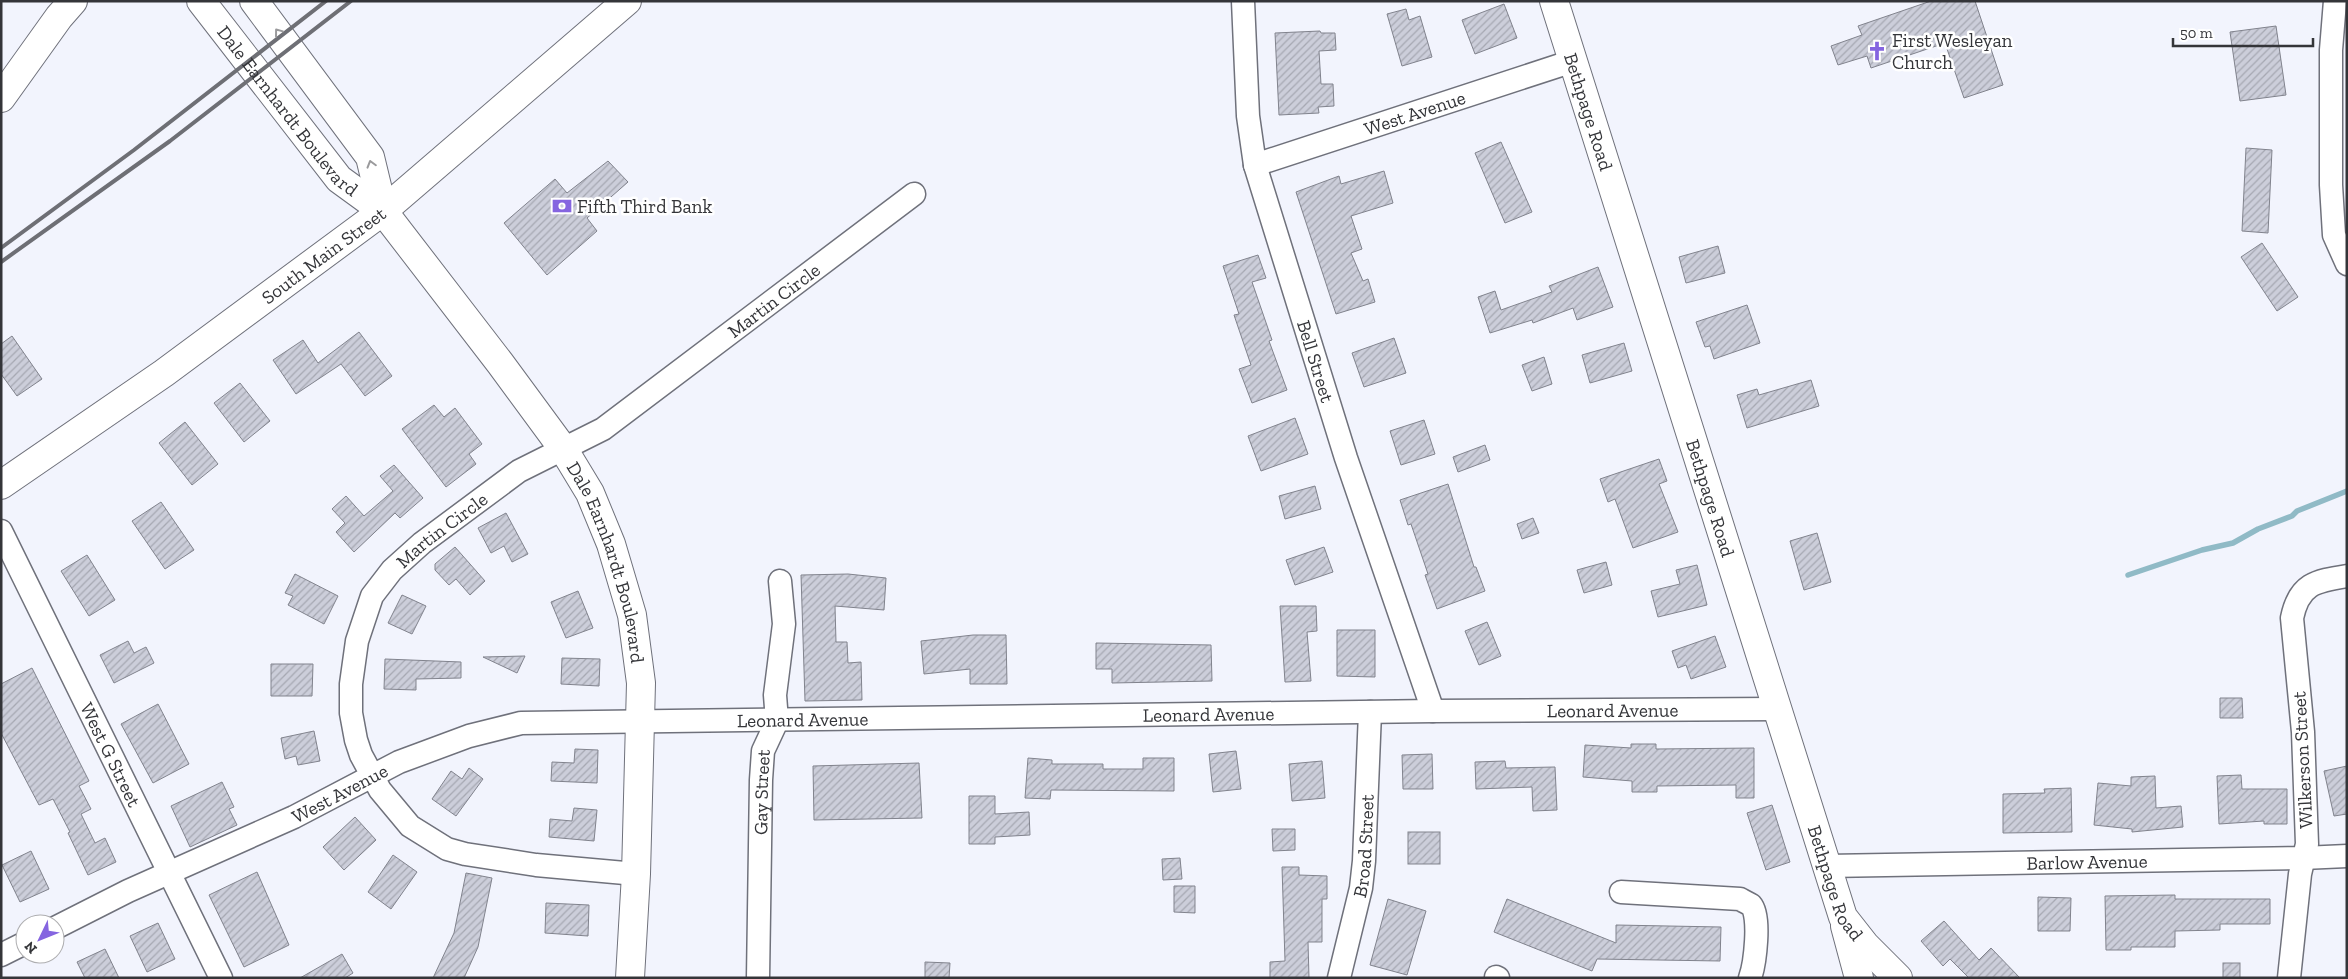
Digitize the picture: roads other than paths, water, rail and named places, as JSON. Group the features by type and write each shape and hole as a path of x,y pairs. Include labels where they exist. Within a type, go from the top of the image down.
{"main road":[{"path":"1,98 59,17 73,1"},
{"name":"Dale Earnhardt Boulevard","path":"201,1 339,179 383,211 500,363 564,450 590,493 611,544 632,615 641,683 636,874 630,978"},
{"name":"Dale Earnhardt Boulevard","path":"254,1 370,157 383,211"},
{"name":"South Main Street","path":"1,485 164,374 383,211 627,1"},
{"name":"Bethpage Road","path":"1554,1 1843,917 1865,945 1898,978"},
{"path":"1843,917 1859,978"}],"street":[{"name":"Bell Street","path":"1243,1 1248,116 1255,165 1346,458 1433,711"},
{"path":"2335,1 2331,50 2340,121 2330,185 2334,235 2347,264"},
{"name":"West Avenue","path":"1255,165 1573,61"},
{"name":"Martin Circle","path":"636,874 536,865 465,854 447,849 410,826 380,790 372,775 356,740 351,713 350,684 357,642 372,596 392,570 422,543 519,471 603,429 914,194"},
{"name":"West G Street","path":"1,531 221,978"},
{"name":"Wilkerson Street","path":"2289,978 2300,874 2307,844 2303,732 2292,618 2296,601 2305,589 2322,580 2347,576"},
{"name":"Gay Street","path":"758,978 761,780 763,751 777,720 775,695 784,624 780,581"},
{"name":"Leonard Avenue","path":"641,722 1433,711 1777,709"},
{"name":"Broad Street","path":"1339,978 1361,888 1364,861 1370,712"},
{"name":"West Avenue","path":"65,923 169,873 294,817 399,762 469,736 521,723 641,722"},
{"name":"Barlow Avenue","path":"1827,866 2347,856"},
{"path":"1621,892 1740,899 1751,905 1756,917 1754,965 1750,978"},
{"path":"1,955 15,948"}],"waterway":[{"path":"2128,575 2202,550 2233,543 2258,529 2292,516 2297,511 2347,491"}],"railway":[{"path":"1,248 134,150 326,1"},
{"path":"1,262 170,141 351,1"}],"place":[{"name":"First Wesleyan Church","path":"1877,51"},
{"name":"Fifth Third Bank","path":"562,206"}]}
